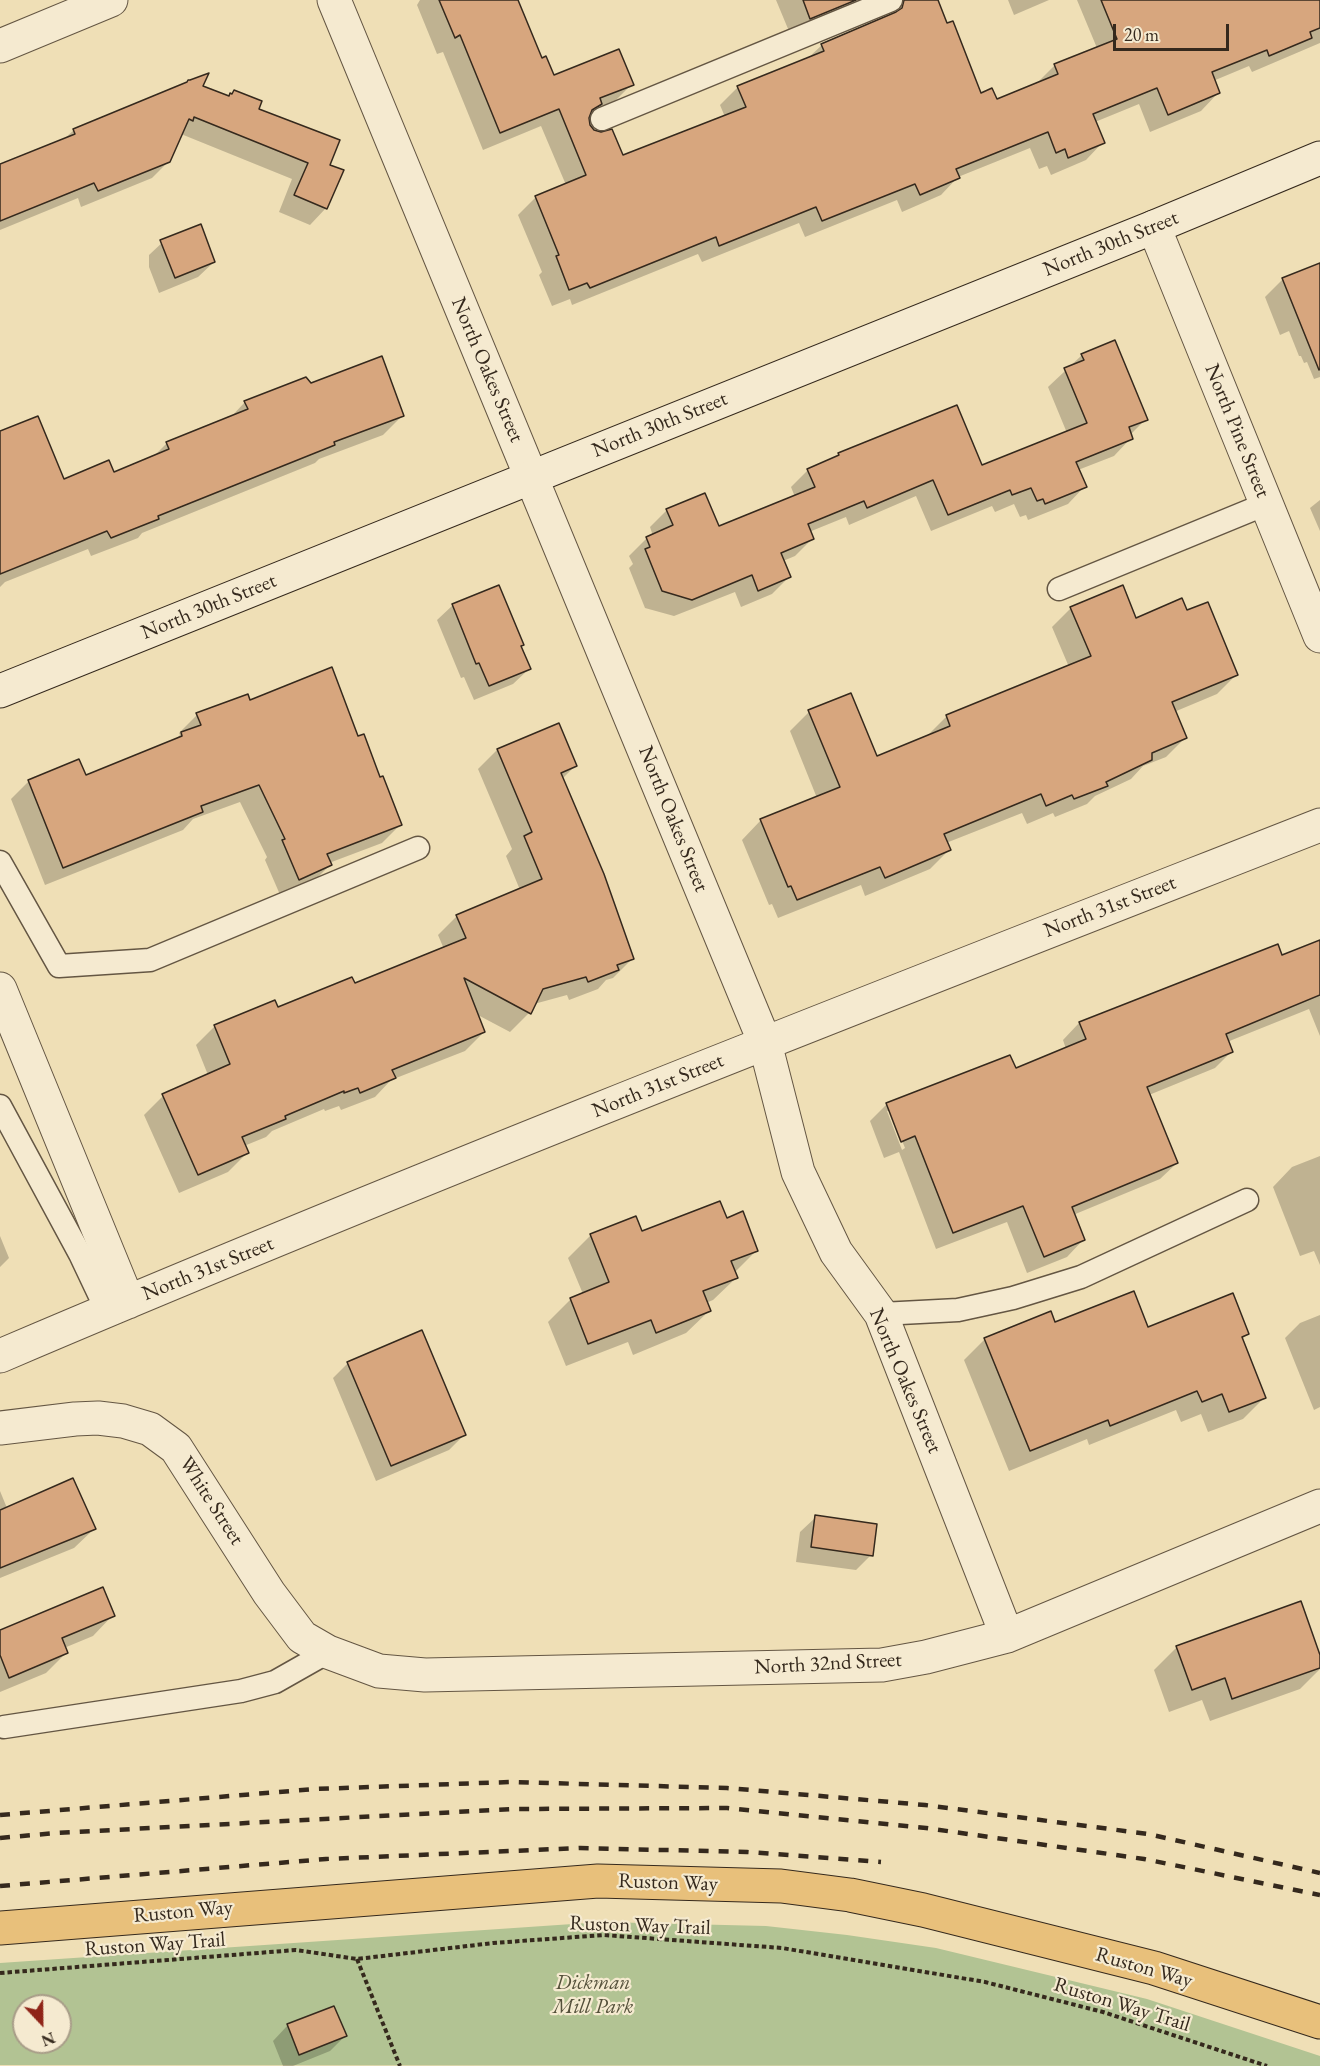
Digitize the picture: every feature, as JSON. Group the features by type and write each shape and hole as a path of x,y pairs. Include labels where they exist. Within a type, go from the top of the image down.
{"main road":[{"name":"Ruston Way","path":"0,1928 598,1881 781,1887 850,1895 923,1910 1154,1968 1320,2022"}],"street":[{"path":"0,46 111,0"},
{"name":"North Oakes Street","path":"334,0 765,1042 798,1173 836,1252 881,1314 1006,1636"},
{"name":"North 30th Street","path":"0,691 1154,227 1320,158"},
{"name":"North Pine Street","path":"1154,227 1320,636"},
{"name":"North 31st Street","path":"0,1356 117,1306 765,1042 1320,825"},
{"path":"0,989 117,1306"},
{"name":"White Street","path":"0,1428 98,1418 123,1421 150,1429 176,1448 269,1593 302,1637 328,1652 380,1671"},
{"name":"North 32nd Street","path":"380,1671 425,1675 882,1665 926,1657 1006,1636 1320,1506"}],"lane":[{"path":"602,119 891,0"},
{"path":"1059,590 1266,504"},
{"path":"0,862 59,966 150,960 418,848"},
{"path":"0,1106 80,1254 117,1306"},
{"path":"881,1314 958,1310 1013,1298 1081,1277 1246,1200"},
{"path":"4,1727 241,1692 275,1682 328,1652"}],"path":[{"name":"Ruston Way Trail","path":"0,1973 296,1950 357,1959 493,1943 604,1935 782,1948 985,1982 1103,2012 1267,2066"},
{"path":"357,1959 400,2066"}],"green space":[{"name":"Dickman Mill Park","path":"602,1922 766,1926 936,1948 1147,1999 1320,2056 1320,2066 0,2065 0,1963"}],"building":[{"path":"439,0 518,0 542,58 546,56 554,75 619,49 634,85 600,98 602,104 592,110 589,118 594,130 601,132 612,129 623,155 746,107 737,86 824,51 821,44 896,12 902,8 904,0 938,0 947,23 953,21 981,93 992,88 997,99 1058,74 1054,64 1117,39 1101,0 1320,0 1320,28 1310,32 1312,38 1269,56 1267,50 1212,72 1220,93 1168,115 1157,88 1093,114 1105,143 1068,158 1065,149 1056,153 1048,132 956,169 960,178 920,195 915,184 822,221 816,207 719,246 716,237 590,288 587,283 569,290 556,256 559,255 535,196 586,175 559,109 500,133 460,35 455,38"},
{"path":"803,0 856,0 810,19"},
{"path":"209,73 203,86 229,96 234,90 262,101 259,109 340,140 330,165 344,170 327,209 294,195 308,163 194,117 193,121 189,119 170,162 98,191 94,183 0,221 0,164 75,134 73,129"},
{"path":"201,224 215,262 175,278 160,240"},
{"path":"1320,263 1320,369 1319,370 1282,278"},
{"path":"1115,340 1148,420 1129,427 1133,439 1076,462 1087,487 1045,504 1043,499 1037,501 1031,488 1012,495 1010,490 948,515 933,480 867,508 864,501 808,524 814,539 781,553 791,577 758,591 752,575 692,600 662,591 645,549 650,547 646,537 673,525 666,509 705,493 719,526 815,487 807,469 839,455 838,453 957,405 982,465 1087,423 1064,368 1084,360 1081,354"},
{"path":"382,356 404,416 334,442 335,445 158,516 159,519 111,538 107,531 0,574 0,431 38,416 64,479 109,460 114,472 169,449 166,442 248,409 244,401 306,377 311,383"},
{"path":"499,585 524,645 521,646 531,669 489,686 479,663 476,664 452,604"},
{"path":"1123,585 1136,618 1182,598 1187,610 1208,602 1238,675 1172,702 1187,738 1152,753 1152,760 1106,782 1108,786 1074,799 1072,795 1046,806 1041,794 944,834 951,850 885,878 880,867 797,900 791,886 788,887 760,819 840,787 808,710 851,693 877,756 950,726 946,715 1091,656 1070,607"},
{"path":"332,667 358,736 364,734 380,777 383,776 402,825 327,854 332,865 299,880 282,840 285,839 259,785 201,806 203,812 63,868 28,780 79,759 86,775 182,736 181,732 201,725 196,713 248,694 250,700"},
{"path":"559,723 577,766 561,773 604,874 634,959 617,965 619,970 588,982 586,977 543,989 531,1014 464,978 485,1032 392,1070 396,1078 360,1093 358,1088 344,1093 344,1091 242,1137 249,1153 198,1175 162,1094 230,1064 214,1025 275,1000 278,1007 352,977 355,983 466,938 456,915 542,879 524,836 532,832 497,749"},
{"path":"1320,940 1320,995 1226,1034 1233,1052 1147,1087 1178,1163 1072,1207 1085,1240 1044,1257 1023,1206 953,1233 915,1136 901,1142 886,1103 1010,1055 1016,1068 1086,1039 1079,1022 1278,944 1282,955"},
{"path":"720,1201 727,1218 743,1211 758,1251 731,1261 738,1278 703,1291 711,1311 656,1333 651,1320 588,1344 570,1298 609,1282 590,1234 636,1216 642,1231"},
{"path":"1134,1291 1148,1327 1233,1293 1249,1334 1242,1337 1266,1398 1229,1412 1222,1394 1202,1402 1197,1391 1110,1426 1108,1420 1030,1451 984,1338 1051,1311 1055,1322"},
{"path":"422,1330 466,1435 391,1466 347,1362"},
{"path":"73,1478 96,1529 0,1568 0,1510"},
{"path":"815,1515 877,1524 873,1556 811,1547"},
{"path":"103,1587 115,1616 62,1638 68,1653 9,1678 0,1655 0,1630"},
{"path":"1301,1601 1320,1655 1320,1668 1232,1699 1225,1678 1192,1690 1176,1646"},
{"path":"334,2006 347,2036 299,2055 287,2024"}],"railway":[{"path":"0,1815 315,1789 510,1782 727,1788 925,1805 1148,1834 1320,1873"},
{"path":"0,1838 56,1833 514,1809 727,1808 926,1828 1144,1859 1320,1895"},
{"path":"0,1886 326,1859 580,1848 747,1852 881,1862"}]}
